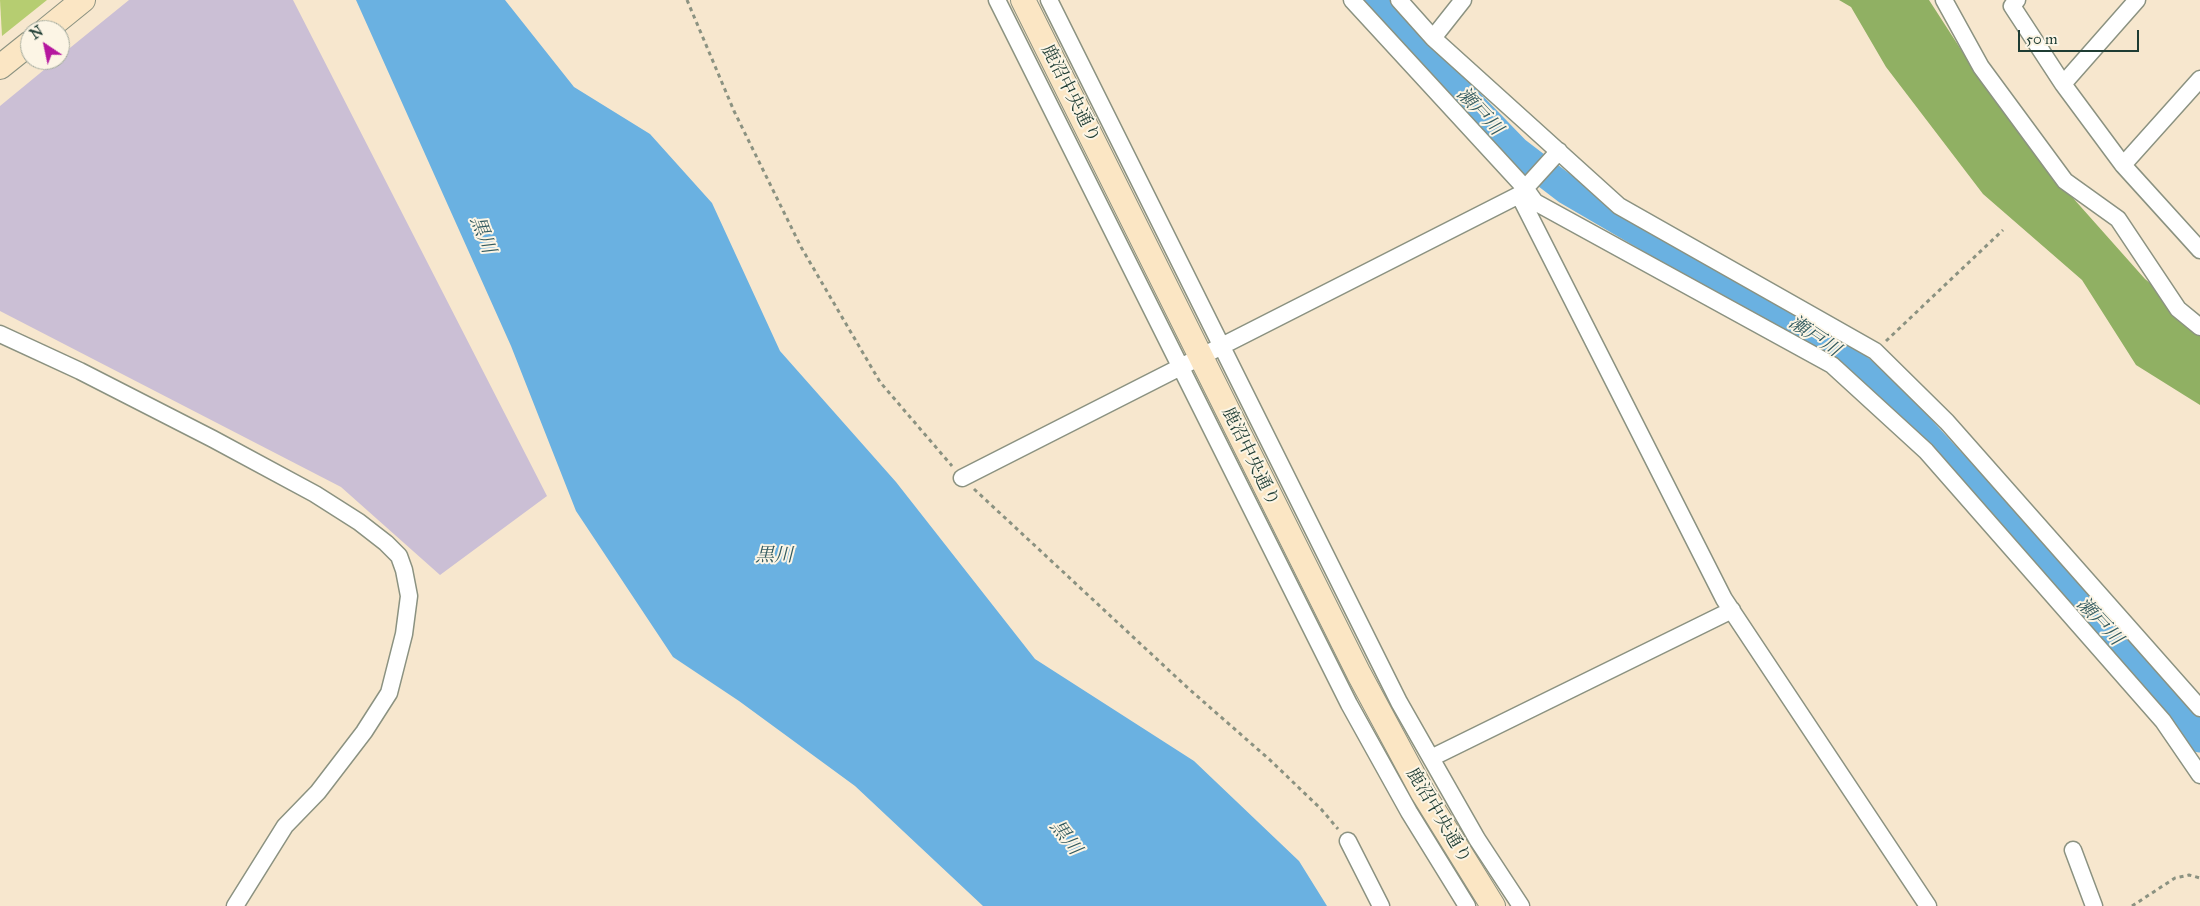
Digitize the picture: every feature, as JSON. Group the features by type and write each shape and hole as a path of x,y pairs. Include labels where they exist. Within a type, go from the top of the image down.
{"street":[{"path":"58,20 83,0"},
{"path":"997,0 1366,736 1409,812 1467,906"},
{"name":"鹿沼中央通り","path":"1023,0 1211,351 1377,709 1423,793 1493,906"},
{"path":"1049,0 1211,351 1431,758 1477,839 1521,906"},
{"path":"1352,0 1522,192 1535,202 1832,365 1926,451 2163,721 2200,776"},
{"path":"1399,0 1433,38 1619,206 1875,352 1947,422 2200,708"},
{"path":"1433,38 1463,0"},
{"path":"1944,0 1981,67 2065,181 2118,219 2178,309 2200,327"},
{"path":"2017,0 2012,6 2063,84 2123,166 2199,247"},
{"path":"2063,84 2137,0"},
{"path":"0,66 20,51"},
{"path":"2123,166 2200,79"},
{"path":"962,478 1522,192 1559,151"},
{"path":"1522,192 1720,590 1928,906"},
{"path":"0,334 80,371 213,438 315,494 359,522 386,544 398,556 404,570 409,596 404,634 389,694 364,732 318,792 284,826 235,906"},
{"path":"1431,758 1732,610"},
{"path":"1348,842 1381,906"},
{"path":"2073,850 2094,906"}],"path":[{"path":"688,0 734,111 801,247 880,382 962,478 1189,690 1270,760 1321,809 1348,842"},
{"path":"1875,352 2003,230"},
{"path":"2132,906 2175,878 2189,875 2200,878"}],"shaded area":[{"path":"129,0 293,0 547,496 440,575 341,487 0,311 0,106 44,70 70,70 70,48"}],"green space":[{"path":"0,0 47,0 20,20 2,36"},
{"path":"1839,0 1929,0 1971,65 2065,189 2145,279 2200,324 2200,405 2136,365 2082,280 1983,194 1886,67 1851,7"}],"water":[{"name":"黒川","path":"356,0 505,0 574,87 650,134 712,203 780,351 896,482 1035,659 1194,761 1299,861 1327,906 983,906 855,786 739,701 673,657 576,511 511,346"}],"waterway":[{"name":"瀬戸川","path":"1374,0 1396,27 1516,151 1567,190 1812,333 1880,385 2142,670 2200,738"}]}
